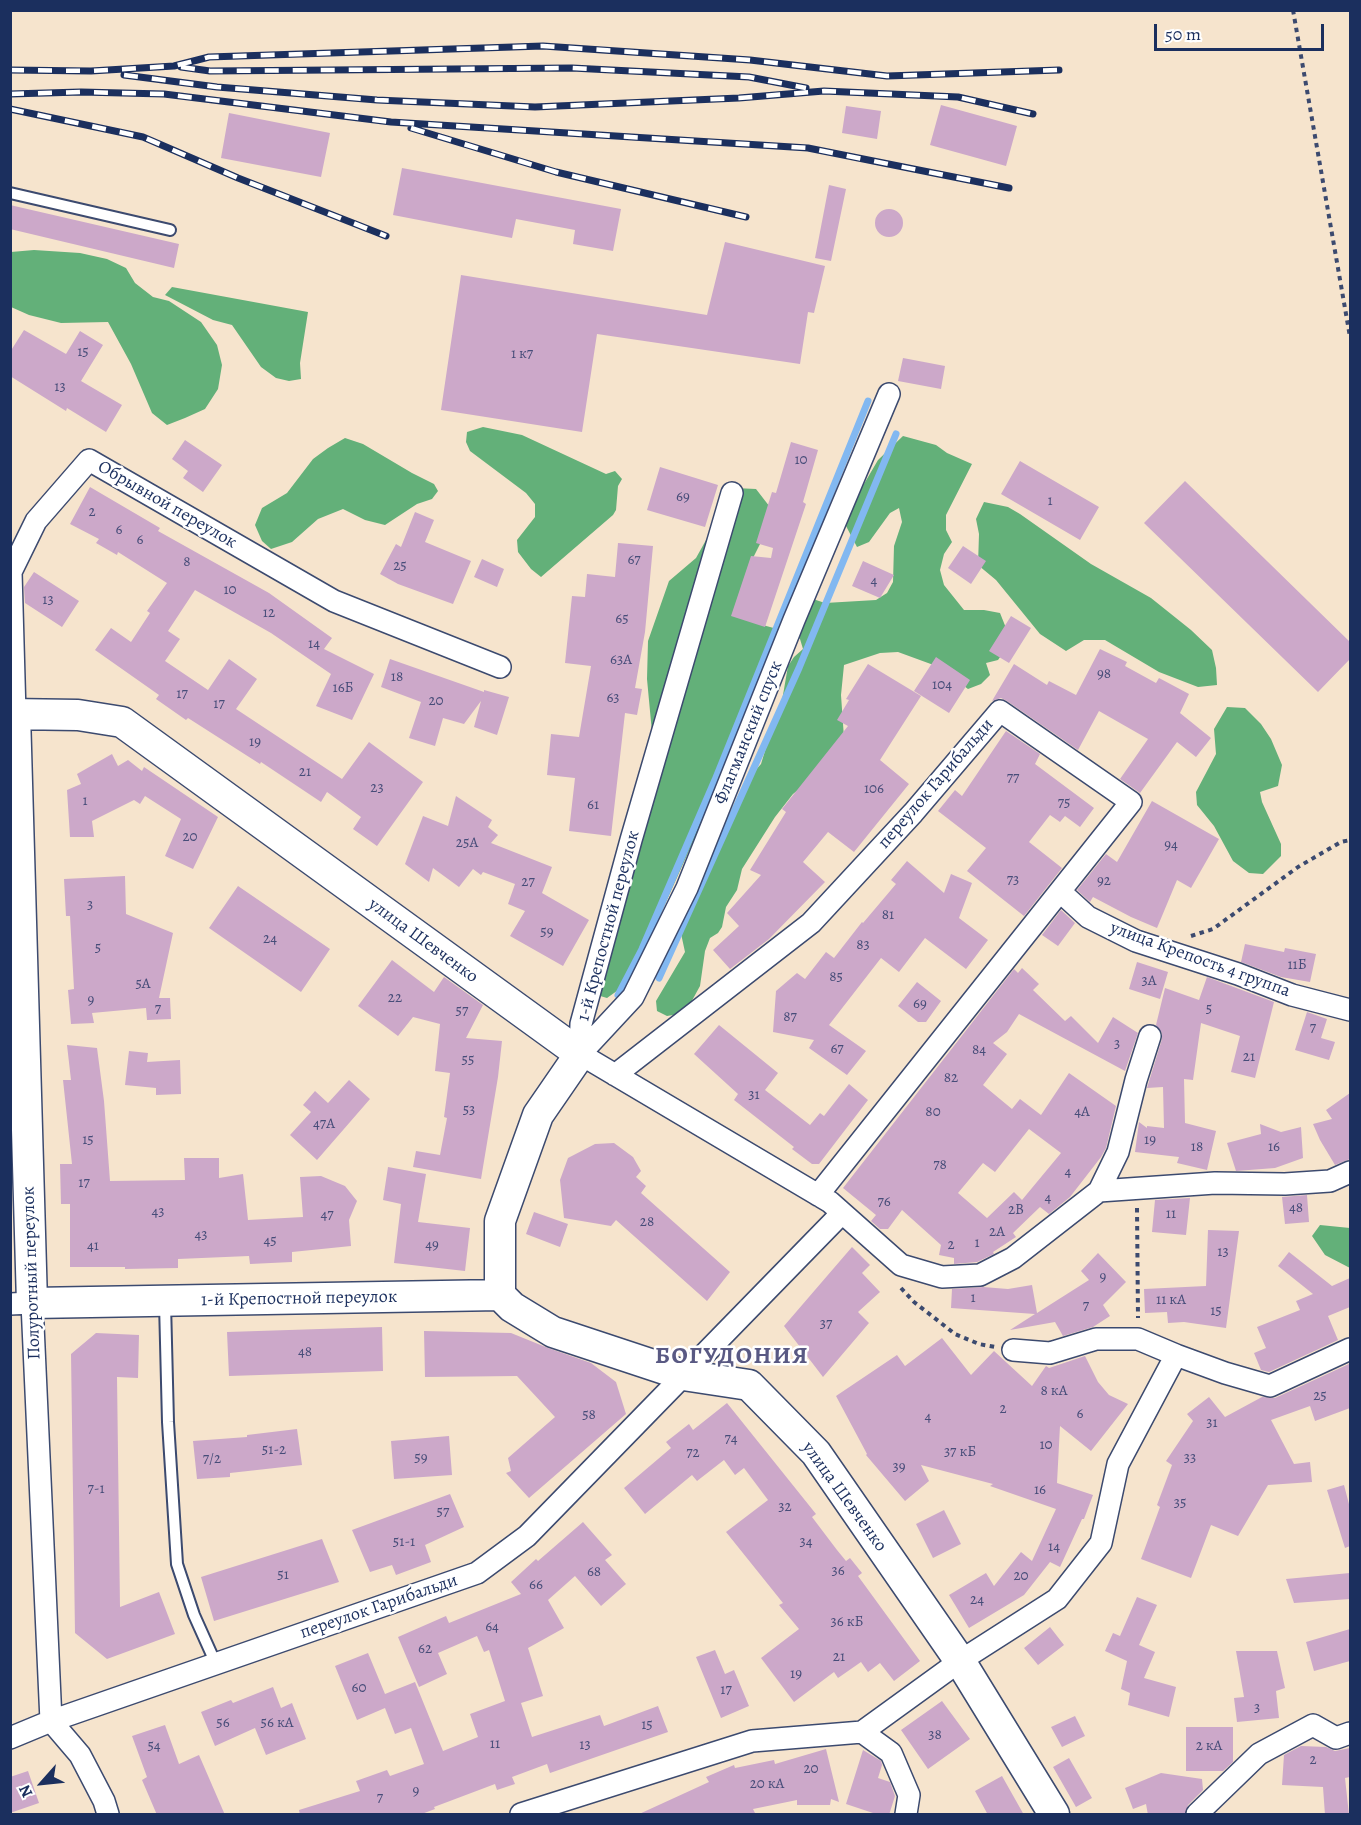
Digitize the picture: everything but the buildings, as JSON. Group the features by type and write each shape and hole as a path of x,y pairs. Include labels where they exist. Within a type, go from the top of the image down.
{"street":[{"name":"Флагманский спуск","path":"580,1054 633,997 687,888 790,631 889,394"},
{"name":"Обрывной переулок","path":"13,714 10,572 36,520 89,460 334,602 500,667"},
{"name":"1-й Крепостной переулок","path":"580,1054 581,1024 631,840 732,493"},
{"name":"переулок Гарибальди","path":"10,1738 477,1574 527,1536 683,1375 830,1204 1062,889 1131,802 1000,711 913,813 811,923 615,1075"},
{"name":"улица Шевченко","path":"13,714 78,715 122,722 580,1054 830,1204"},
{"name":"Полуротный переулок","path":"13,714 21,1303 51,1722"},
{"name":"улица Крепость 4 группа","path":"1062,889 1065,896 1088,917 1136,941 1238,974 1292,995 1350,1010"},
{"path":"830,1204 901,1265 942,1277 980,1275 1013,1258 1099,1191 1118,1152 1150,1036"},
{"path":"500,1295 500,1221 538,1115 580,1054"},
{"path":"1099,1191 1215,1183 1285,1184 1330,1181 1350,1172"},
{"name":"1-й Крепостной переулок","path":"21,1303 500,1295"},
{"name":"улица Шевченко","path":"500,1295 512,1307 553,1332 683,1375 749,1385 816,1453 960,1661 1054,1815"},
{"path":"1013,1350 1050,1353 1096,1340 1138,1339 1225,1374 1270,1386 1350,1349"},
{"path":"520,1815 752,1741 862,1732 960,1661 1057,1599 1101,1543 1118,1464 1176,1355"},
{"path":"51,1722 80,1755 104,1801 108,1815"},
{"path":"1197,1815 1259,1754 1312,1725 1336,1738 1350,1733"},
{"path":"862,1732 891,1753 909,1795 906,1815"}],"lane":[{"path":"10,193 170,230"},
{"path":"165,1301 168,1422 177,1564 194,1615 216,1664"}],"path":[{"path":"1293,10 1350,337"},
{"path":"1156,947 1214,929 1298,867 1341,842 1350,840"},
{"path":"1137,1187 1138,1339"}],"green space":[{"path":"34,250 80,253 107,259 126,268 135,283 153,297 169,301 201,322 217,345 222,365 218,389 205,409 167,425 152,413 131,364 108,322 61,323 29,315 11,307 11,252"},
{"path":"172,287 308,312 300,363 301,379 289,381 276,378 261,367 232,325 213,320 165,295"},
{"path":"483,427 522,435 606,474 615,471 622,479 618,486 616,510 613,515 541,577 531,569 518,552 517,540 535,517 535,504 526,493 470,451 466,442 467,432"},
{"path":"903,436 936,445 947,453 972,464 946,515 946,530 952,542 944,554 940,570 944,585 964,610 1000,613 1006,628 1007,647 998,660 986,663 990,675 981,684 968,689 939,667 898,652 880,653 844,665 841,695 844,738 808,782 793,794 775,817 742,869 737,890 726,907 722,927 710,938 705,951 700,986 689,1006 679,1014 667,1016 657,1011 656,1001 685,952 680,929 688,913 689,901 721,828 738,803 746,781 761,764 769,738 779,718 788,666 803,649 800,639 795,634 810,598 825,603 876,600 887,593 893,582 894,546 902,522 899,508 890,513 869,542 857,547 846,526 847,513 878,460"},
{"path":"345,438 363,444 434,484 438,491 432,499 417,504 385,525 365,520 343,509 318,519 292,542 271,549 262,541 255,525 262,508 287,493 313,459"},
{"path":"735,488 756,489 773,511 752,560 759,624 781,630 727,766 639,962 621,988 607,998 590,993 654,754 647,679 648,641 669,581 696,558"},
{"path":"984,502 1008,507 1091,564 1151,598 1212,650 1217,685 1198,687 1159,672 1105,640 1084,640 1066,651 1040,634 996,580 978,565 979,534 976,519"},
{"path":"1227,707 1245,708 1261,724 1271,739 1282,765 1278,786 1260,792 1262,802 1281,844 1281,856 1263,874 1249,873 1233,861 1214,826 1197,805 1196,792 1216,754 1214,729"},
{"path":"1320,1225 1350,1228 1350,1268 1325,1255 1312,1236"}],"waterway":[{"path":"618,995 642,949 715,780 868,401"},
{"path":"659,978 799,668 896,434"}],"railway":[{"path":"10,70 91,71 174,66 209,57 543,46 750,60 887,76 1059,70"},
{"path":"181,67 210,71 572,68 749,77 806,88"},
{"path":"124,75 217,87 377,100 535,107 739,98 824,91 958,97 1033,114"},
{"path":"10,94 81,92 164,94 391,122 808,148 1009,188"},
{"path":"10,109 143,137 238,178 386,236"},
{"path":"411,128 556,172 746,217"}],"district":[{"name":"БОГУДОНИЯ","path":"732,1357"}]}
